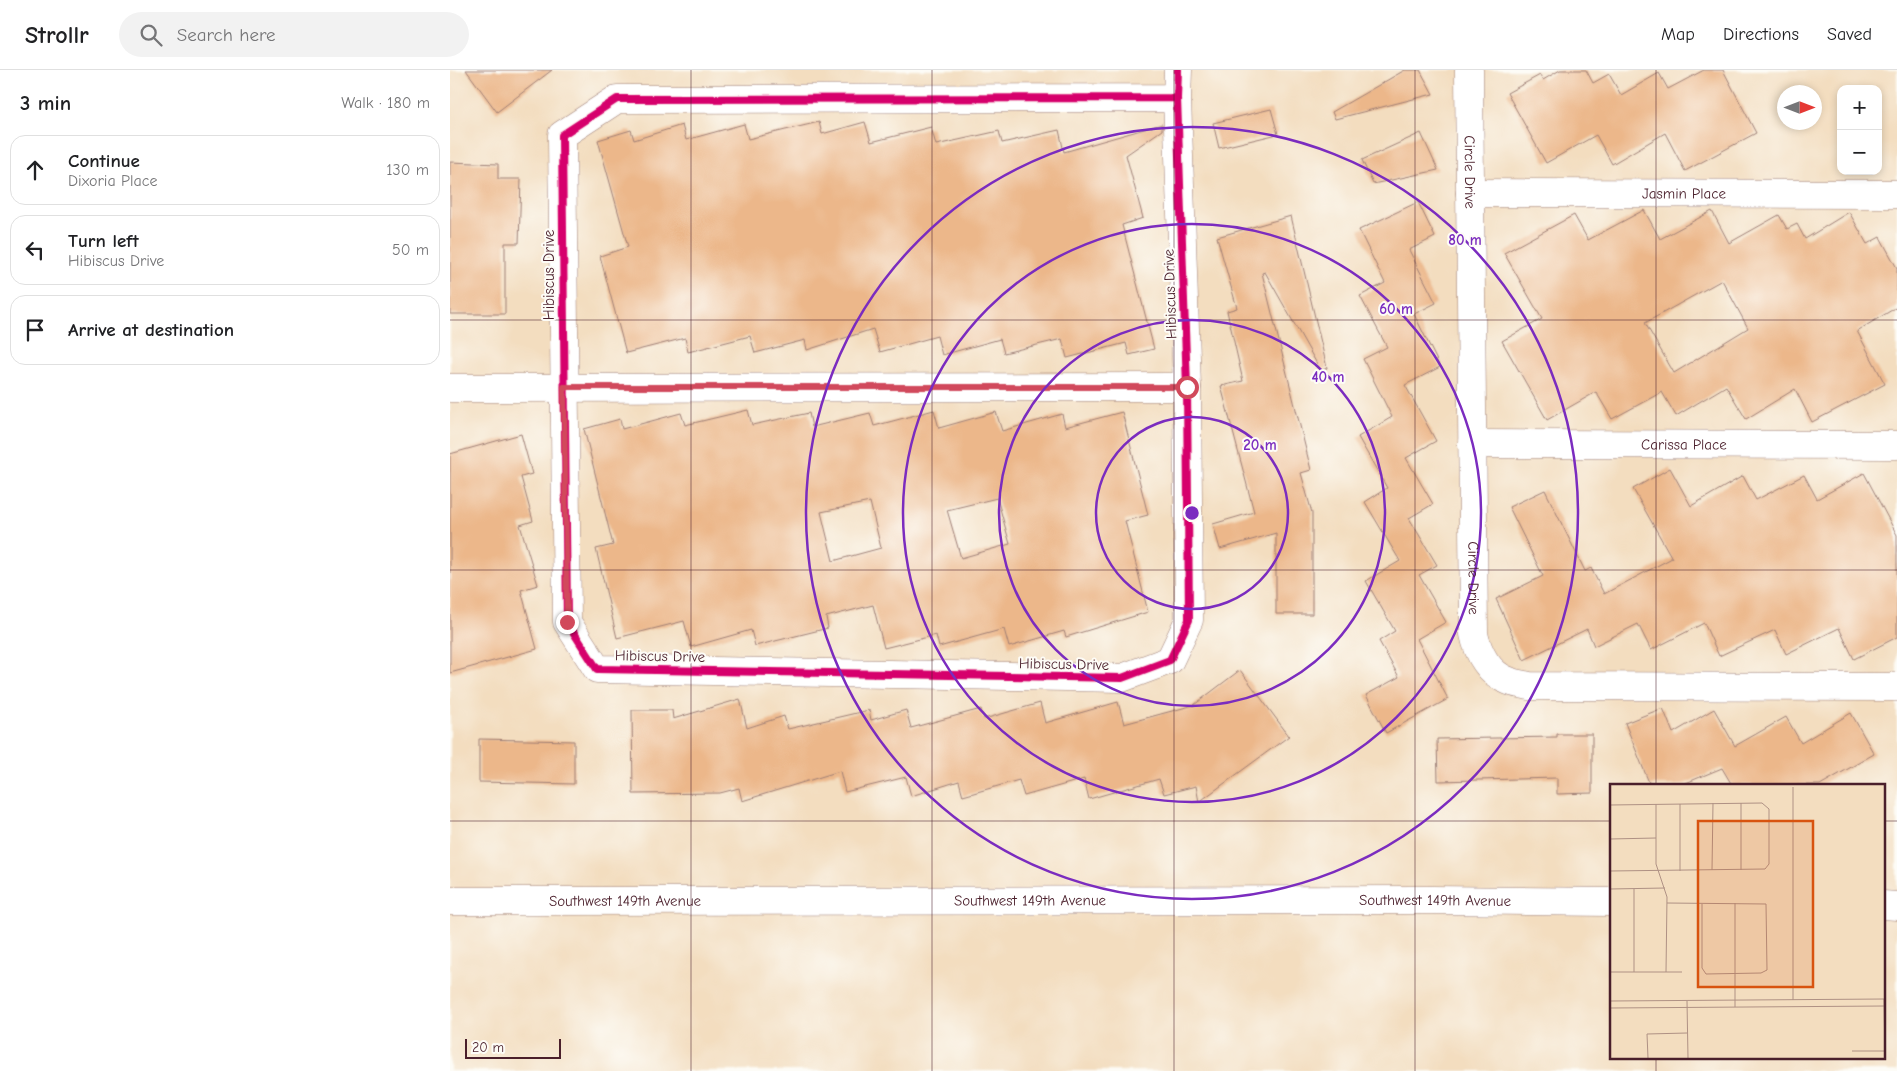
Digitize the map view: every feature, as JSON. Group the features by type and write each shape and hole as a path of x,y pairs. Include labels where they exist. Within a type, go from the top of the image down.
{"street":[{"name":"Hibiscus Drive","path":"1177,98 617,99 562,135 567,622 597,669 1122,678 1170,660 1189,620 1187,387 1177,98 1178,70"},
{"name":"Circle Drive","path":"1468,70 1474,634 1477,650 1490,668 1507,681 1529,686 1897,687"},
{"name":"Jasmin Place","path":"1470,193 1897,194"},
{"path":"450,388 1187,387"},
{"name":"Carissa Place","path":"1472,444 1897,445"},
{"name":"Southwest 149th Avenue","path":"450,901 1432,900 1610,902"},
{"path":"1884,905 1897,906"}],"building":[{"path":"466,70 552,70 497,112"},
{"path":"1405,70 1420,70 1433,94 1335,119 1332,112"},
{"path":"1560,70 1586,70 1593,83 1609,74 1621,95 1659,73 1668,89 1704,70 1723,70 1756,133 1685,171 1665,133 1612,164 1596,135 1546,163 1507,93 1540,75 1543,80"},
{"path":"1271,109 1278,134 1219,148 1213,123"},
{"path":"819,122 822,134 865,122 871,142 931,127 936,145 999,131 1002,143 1059,130 1064,152 1162,124 1162,130 1126,155 1143,218 1122,225 1154,349 1129,355 1126,343 1067,358 1062,339 1004,353 1000,339 942,355 937,336 880,352 873,329 807,350 805,340 755,353 750,336 688,352 685,338 626,353 600,256 628,247 598,140 631,130 634,140 682,125 686,140 744,124 748,139"},
{"path":"1421,133 1438,170 1373,184 1362,160"},
{"path":"450,162 498,164 498,179 521,179 519,243 505,243 505,314 450,314"},
{"path":"1418,202 1435,237 1409,250 1436,303 1414,314 1440,367 1405,385 1436,441 1406,458 1433,504 1409,518 1437,565 1419,575 1446,622 1417,639 1448,699 1386,733 1366,695 1399,677 1379,641 1395,631 1366,581 1400,561 1365,502 1387,488 1358,437 1392,417 1363,359 1387,347 1360,296 1385,283 1359,230"},
{"path":"1644,210 1660,239 1712,211 1729,243 1779,215 1787,229 1797,224 1805,239 1849,212 1867,244 1880,237 1897,268 1897,307 1857,331 1885,384 1812,422 1795,389 1746,419 1726,386 1676,416 1662,392 1612,419 1596,392 1547,420 1502,341 1542,319 1504,253 1574,215 1588,240","holes":["1722,280 1748,328 1674,373 1645,323"]},
{"path":"1291,216 1327,368 1321,371 1265,272 1262,273 1311,470 1301,473 1312,513 1312,614 1276,614 1276,533 1220,549 1213,524 1254,512 1221,386 1243,381 1227,311 1237,308 1217,237"},
{"path":"748,410 752,425 809,413 812,427 870,413 874,426 934,410 939,428 996,412 1002,431 1062,414 1065,427 1122,412 1148,515 1125,521 1148,612 1066,637 1064,631 1009,647 1004,629 939,647 936,635 884,648 873,605 826,617 828,628 755,646 751,630 691,647 684,621 617,638 596,549 613,545 584,429 620,419 622,429 681,413 685,425","holes":["997,498 1010,544 961,558 947,510","870,502 881,548 833,561 821,512"]},
{"path":"521,434 532,474 521,477 533,521 520,525 538,585 521,590 537,649 450,673 450,454"},
{"path":"1670,468 1691,506 1743,476 1756,500 1804,475 1817,499 1864,473 1897,535 1897,637 1854,659 1839,628 1786,654 1775,630 1719,656 1704,623 1651,650 1638,624 1594,646 1587,629 1524,660 1496,599 1543,576 1509,507 1545,490 1585,571 1591,568 1604,594 1672,558 1633,489"},
{"path":"1240,670 1289,736 1199,802 1196,786 1164,794 1159,779 1089,799 1084,779 1024,796 1019,780 963,796 959,781 911,796 906,777 845,792 840,771 742,801 739,788 720,793 633,794 632,710 672,710 673,719 740,699 747,728 784,716 788,729 869,710 871,720 906,710 911,728 981,709 984,719 1040,703 1045,723 1118,702 1124,724 1194,705"},
{"path":"1663,708 1673,733 1714,709 1735,746 1786,717 1801,743 1851,713 1874,754 1822,784 1731,784 1722,768 1683,784 1650,784 1625,723"},
{"path":"1557,734 1592,734 1592,793 1557,794 1557,778 1438,781 1437,739 1557,737"},
{"path":"479,739 574,741 574,784 479,782"}],"cycle path":[{"path":"1177,98 617,99 562,135 567,622 597,669 1122,678 1170,660 1189,620 1187,387 1177,98 1178,70"}],"route":[{"path":"567,622 564,387 1187,387"}]}
